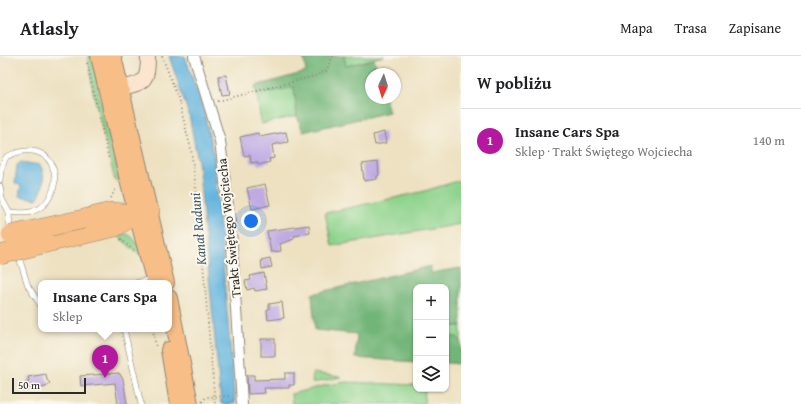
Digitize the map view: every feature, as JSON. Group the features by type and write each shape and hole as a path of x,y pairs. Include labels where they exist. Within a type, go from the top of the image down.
{"highway":[{"path":"0,255 85,226 111,212 144,213"},
{"path":"0,237 85,226 115,227 144,213"}],"main road":[{"path":"99,56 144,213"},
{"path":"113,56 121,88 158,280"},
{"path":"172,313 190,404"},
{"path":"165,332 178,404"}],"street":[{"path":"121,88 137,84 145,80 148,74 148,56"},
{"name":"Trakt Świętego Wojciecha","path":"194,56 220,141 231,230 240,400"}],"lane":[{"path":"0,180 1,170 6,156 16,152 31,150 44,153 53,164 55,178 51,195 42,206 30,212 9,212"},
{"path":"0,186 2,199 9,212 9,228 28,286 38,301"},
{"path":"125,332 142,404"}],"path":[{"path":"162,56 178,98 191,149 197,199 215,404"},
{"path":"209,103 315,76 326,70 333,56"},
{"path":"115,227 117,236 138,254"},
{"path":"200,404 206,397 240,400"}],"green space":[{"path":"88,56 92,56 101,103 120,180 115,181 93,91"},
{"path":"303,56 344,56 346,66 374,59 376,68 365,68 365,104 387,104 389,112 303,132 297,116 294,87 257,95 255,86 306,72"},
{"path":"344,56 384,56 346,66"},
{"path":"294,87 297,116 261,124 257,95"},
{"path":"461,180 461,224 332,246 325,213 421,192"},
{"path":"119,233 132,237 143,258 119,237"},
{"path":"431,266 431,273 461,268 461,326 449,326 449,284 413,284 413,362 355,358 357,334 315,330 312,294"},
{"path":"449,326 461,326 461,341 457,337 449,336"},
{"path":"449,336 457,337 461,341 461,364 449,363"},
{"path":"313,373 341,377 312,383"},
{"path":"346,382 413,385 413,392 425,392 424,404 292,404 291,394"}],"water":[{"path":"169,56 185,56 204,112 214,157 235,404 221,404 198,161 189,115"},
{"path":"21,162 40,165 42,169 44,178 41,191 37,199 19,196 21,186 15,183 17,165"}],"building":[{"path":"226,75 230,94 222,95 218,76"},
{"path":"286,132 288,142 272,145 274,158 269,159 270,162 258,165 257,162 251,163 250,155 244,156 240,137 258,133 259,137"},
{"path":"384,132 386,143 375,145 373,135"},
{"path":"378,162 379,175 377,176 377,179 364,181 362,164"},
{"path":"265,184 270,205 252,209 247,188"},
{"path":"309,225 310,233 294,236 294,239 280,244 281,251 271,252 267,231"},
{"path":"270,258 272,267 262,269 261,260"},
{"path":"264,273 267,289 255,291 254,288 247,290 245,281 251,280 250,276"},
{"path":"282,302 284,318 268,320 267,310 269,309 269,304"},
{"path":"261,339 275,339 275,356 261,356"},
{"path":"119,373 123,379 127,404 118,404 115,383 81,386 80,376"},
{"path":"285,373 294,373 294,385 289,385 289,388 264,388 265,393 248,394 247,375 254,375 254,380 285,379"},
{"path":"46,374 47,380 50,383 46,387 27,389 26,381 29,381 28,377"}],"place":[{"name":"Insane Cars Spa","path":"105,378"}],"water label":[{"name":"Kanał Raduni","path":"198,229"}]}
